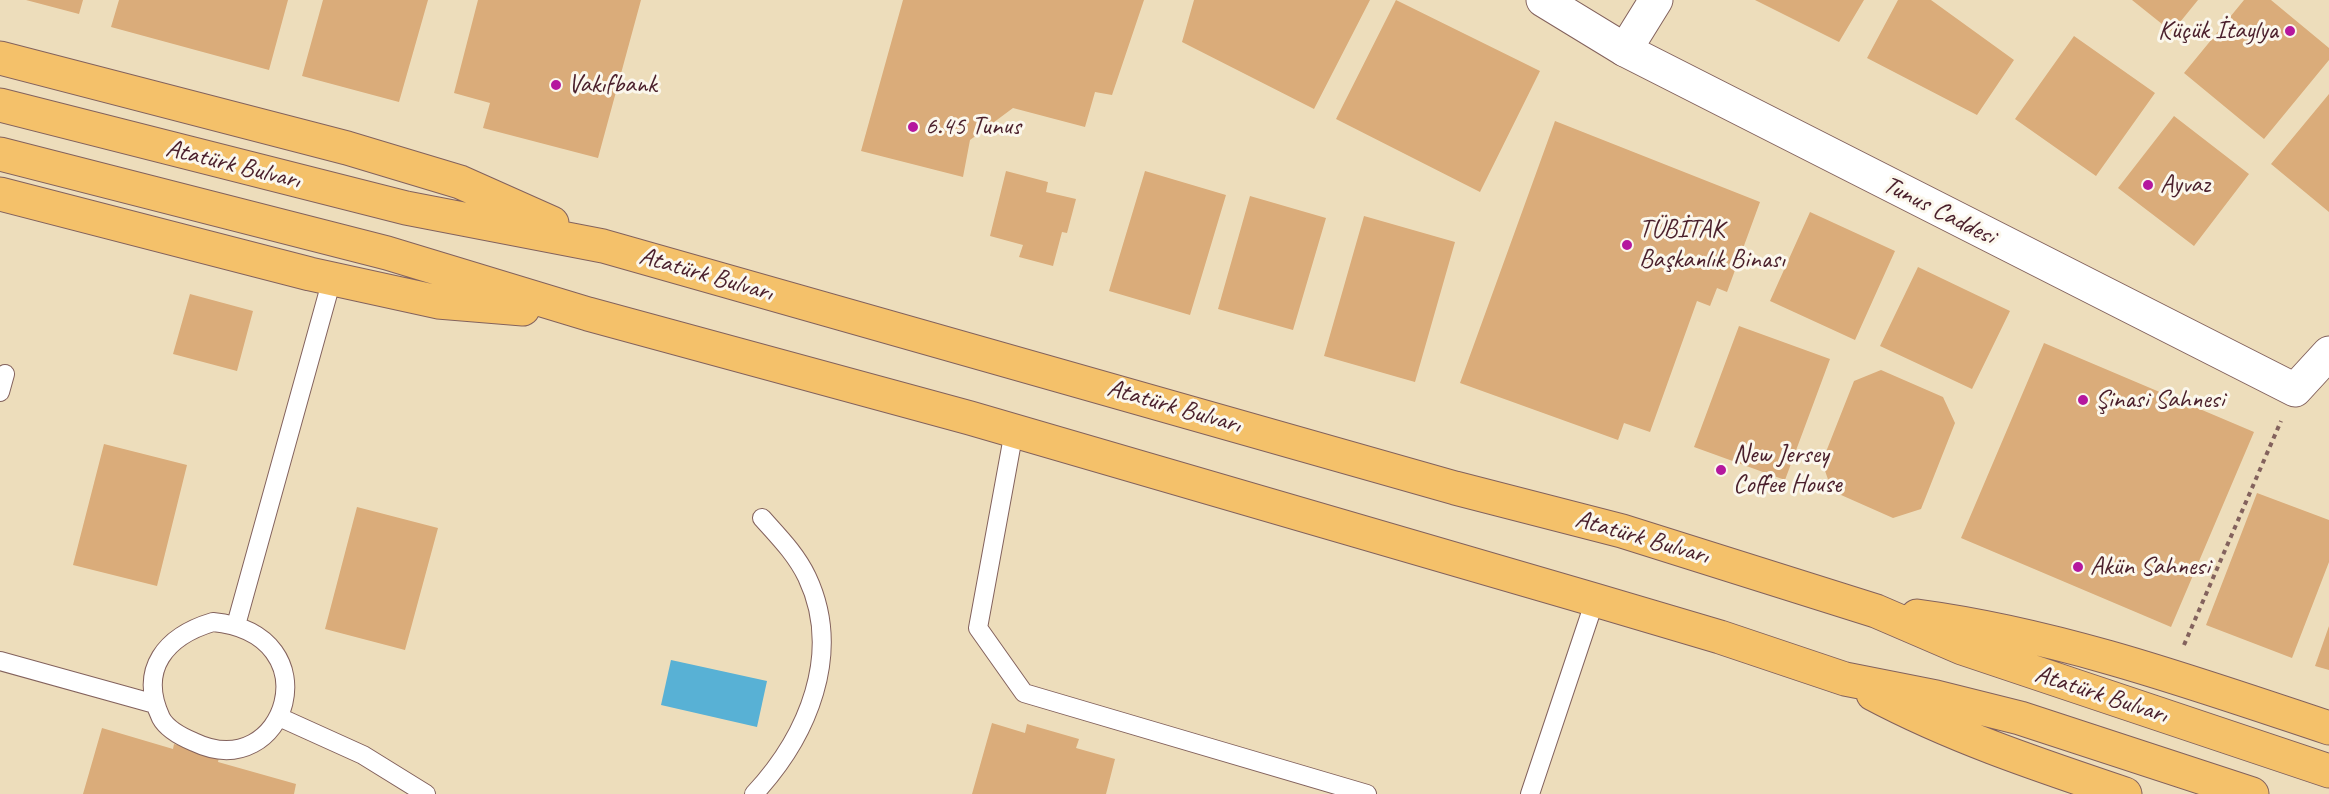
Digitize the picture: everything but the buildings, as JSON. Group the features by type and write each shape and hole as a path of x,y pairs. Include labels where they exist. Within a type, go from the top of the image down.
{"main road":[{"path":"0,58 335,145 460,182 603,246"},
{"name":"Atatürk Bulvarı","path":"0,105 406,208 603,246 1455,488 1622,531 1752,570 1876,611 1962,648 2329,771"},
{"name":"Atatürk Bulvarı","path":"0,154 387,253 588,314 1014,431 1720,637 1845,679"},
{"path":"0,195 332,279 438,302 588,314"},
{"path":"1876,611 1970,623 2063,645 2171,676 2329,728"},
{"path":"1845,679 1925,722 1995,750 2125,794"},
{"path":"1845,679 1936,697 2020,718 2252,794"}],"street":[{"name":"Tunus Caddesi","path":"1543,0 1625,50 2295,390"},
{"path":"1625,50 1656,0"},
{"path":"2295,390 2329,353"}],"lane":[{"path":"236,624 332,279"},
{"path":"1014,431 978,628 1023,693 1343,790 1367,794"},
{"path":"754,794 788,753 804,721 821,664 823,640 816,600 806,575 793,553 762,518"},
{"path":"1530,794 1595,600"},
{"path":"213,622 236,624 255,633 271,647 281,665 285,686 284,707 275,726 262,738 245,747 224,749 201,746 164,723 155,704 152,684 158,661 171,642 190,629 213,622"},
{"path":"0,662 155,704"},
{"path":"279,717 363,755 426,794"}],"path":[{"path":"2171,676 2295,390"}],"water":[{"path":"671,660 767,681 757,727 661,705"}],"place":[{"name":"Küçük İtaylya","path":"2290,31"},
{"name":"Vakıfbank","path":"556,85"},
{"name":"6.45 Tunus","path":"913,127"},
{"name":"Ayvaz","path":"2148,185"},
{"name":"TÜBİTAK Başkanlık Binası","path":"1627,245"},
{"name":"Şinasi Sahnesi","path":"2083,400"},
{"name":"New Jersey Coffee House","path":"1721,470"},
{"name":"Akün Sahnesi","path":"2078,567"}]}
